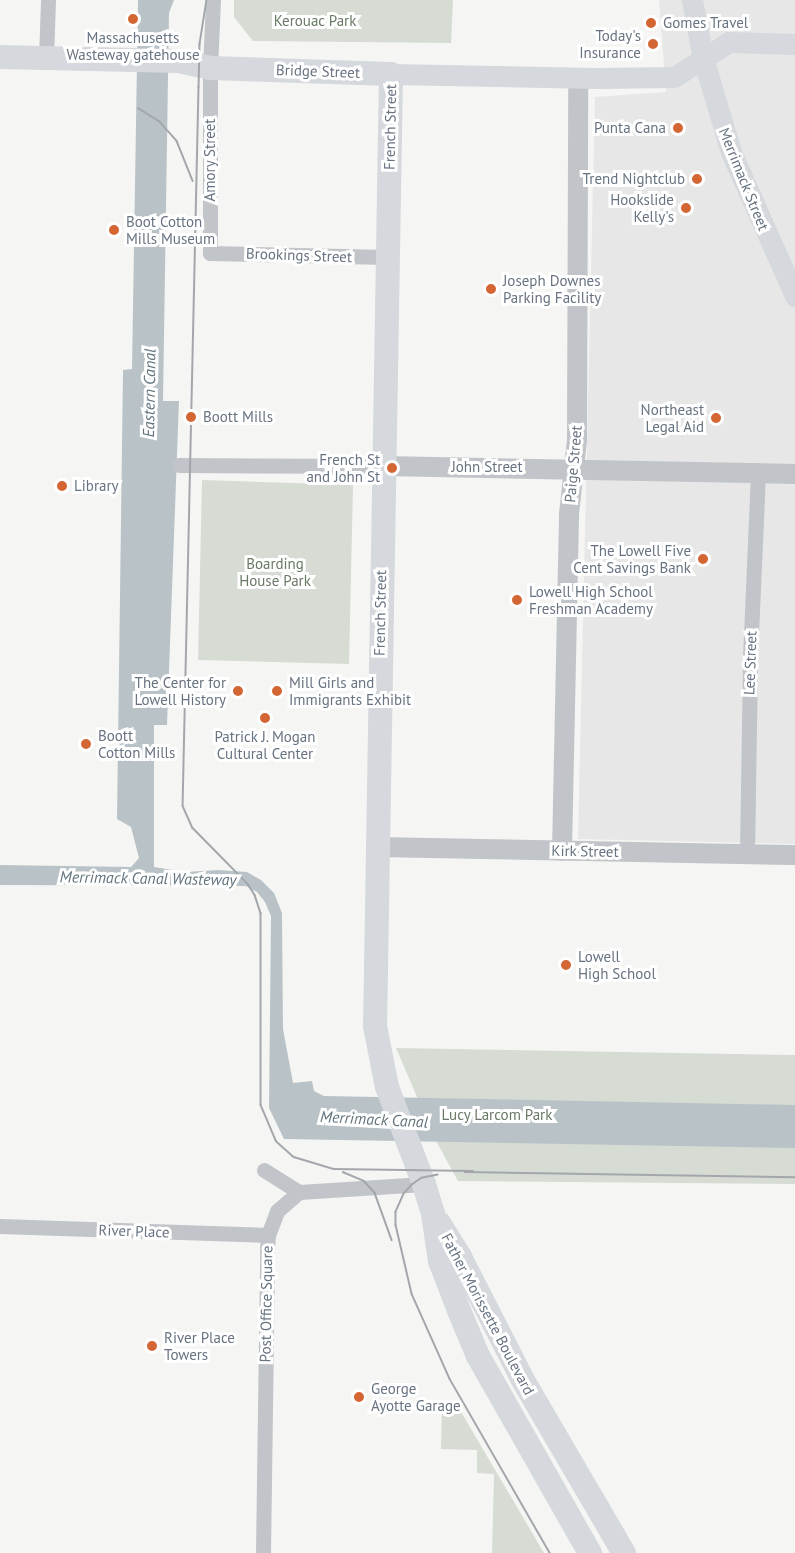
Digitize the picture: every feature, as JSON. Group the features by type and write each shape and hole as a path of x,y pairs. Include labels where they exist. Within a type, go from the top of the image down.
{"main road":[{"name":"Merrimack Street","path":"692,0 703,58 731,152 789,269 795,296"},
{"name":"Bridge Street","path":"0,57 178,61 210,68 391,74 578,78 674,77 729,42 795,44"},
{"name":"French Street","path":"391,74 376,848 375,1026 387,1087 411,1146 433,1214"},
{"name":"Father Morissette Boulevard","path":"433,1214 440,1261 478,1356 590,1553"},
{"name":"Father Morissette Boulevard","path":"433,1214 460,1257 524,1382 624,1553"}],"street":[{"path":"46,58 48,0"},
{"name":"Amory Street","path":"210,253 210,68 213,0"},
{"name":"Paige Street","path":"562,851 569,514 577,428 578,78"},
{"name":"Brookings Street","path":"210,253 387,257"},
{"name":"John Street","path":"178,465 573,468 795,474"},
{"name":"Lee Street","path":"747,854 750,657 758,472"},
{"name":"Kirk Street","path":"376,848 795,855"},
{"path":"264,1170 298,1192 424,1184"},
{"name":"Post Office Square","path":"263,1553 268,1235 277,1211 298,1192"},
{"name":"River Place","path":"0,1226 268,1235"}],"shaded area":[{"path":"659,0 795,0 795,844 578,839 595,97 666,92"}],"green space":[{"name":"Kerouac Park","path":"234,0 453,0 451,43 253,41 234,17"},
{"name":"Boarding House Park","path":"202,480 353,485 349,664 198,660"},
{"name":"Lucy Larcom Park","path":"396,1048 795,1055 795,1184 458,1181 436,1141"},
{"path":"442,1405 457,1405 544,1553 492,1553 494,1474 477,1473 477,1450 441,1449"}],"water":[{"path":"138,0 174,0 169,13 163,401 179,401 167,725 154,725 154,867 185,872 218,870 247,872 261,880 274,893 282,913 283,1029 293,1083 312,1081 314,1091 324,1096 795,1105 795,1148 284,1139 269,1108 271,916 265,902 257,892 246,886 0,885 0,865 131,867 139,858 131,827 117,819 123,370 132,369"}],"tram line":[{"path":"207,0 200,44 183,806 193,828 248,884 255,895 261,913 261,1105 276,1141 294,1157 334,1169 473,1171"},
{"path":"138,108 160,122 177,141 193,181"},
{"path":"343,1172 364,1181 375,1193 392,1240"},
{"path":"465,1172 795,1177"},
{"path":"438,1175 422,1178 412,1185 404,1194 396,1212 396,1225 412,1294 450,1379 550,1553"}],"place":[{"name":"Massachusetts Wasteway gatehouse","path":"133,19"},
{"name":"Gomes Travel","path":"651,23"},
{"name":"Today's Insurance","path":"653,44"},
{"name":"Punta Cana","path":"678,128"},
{"name":"Trend Nightclub","path":"697,179"},
{"name":"Hookslide Kelly's","path":"686,208"},
{"name":"Boot Cotton Mills Museum","path":"114,230"},
{"name":"Joseph Downes Parking Facility","path":"491,289"},
{"name":"Boott Mills","path":"191,417"},
{"name":"Northeast Legal Aid","path":"716,418"},
{"name":"French St and John St","path":"392,468"},
{"name":"Library","path":"62,486"},
{"name":"The Lowell Five Cent Savings Bank","path":"703,559"},
{"name":"Lowell High School Freshman Academy","path":"517,600"},
{"name":"The Center for Lowell History","path":"238,691"},
{"name":"Mill Girls and Immigrants Exhibit","path":"277,691"},
{"name":"Patrick J. Mogan Cultural Center","path":"265,718"},
{"name":"Boott Cotton Mills","path":"86,744"},
{"name":"Lowell High School","path":"566,965"},
{"name":"River Place Towers","path":"152,1346"},
{"name":"George Ayotte Garage","path":"359,1397"}],"water label":[{"name":"Eastern Canal","path":"149,393"},
{"name":"Merrimack Canal Wasteway","path":"148,878"},
{"name":"Merrimack Canal","path":"374,1119"}]}
